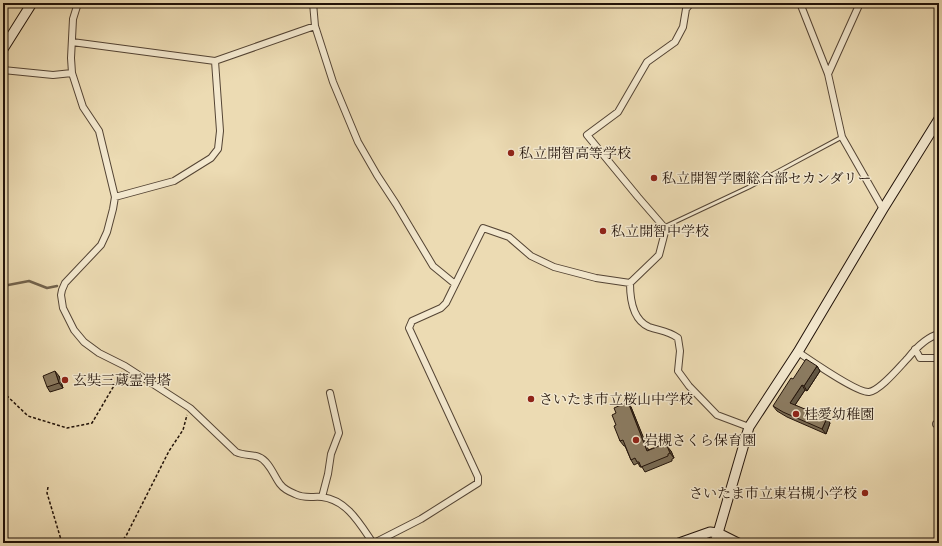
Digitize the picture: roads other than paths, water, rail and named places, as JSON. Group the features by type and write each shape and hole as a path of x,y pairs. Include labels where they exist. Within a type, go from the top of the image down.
{"street":[{"path":"3,49 32,3"},
{"path":"78,3 73,19 71,58 72,73 83,107 99,132 115,197 107,232 101,245 65,283 62,290 61,295 63,308 74,330 84,342 99,353 125,366 190,408 236,452 242,455 260,457 268,465 281,485 296,494 309,498 322,497 339,502 354,516 374,543 421,518 478,483 478,477 409,328 412,321 440,308 446,303 483,228 509,237 531,256 554,267 596,278 630,283"},
{"path":"313,3 315,26 333,82 358,142 434,266 455,284"},
{"path":"691,3 686,9 683,26 675,42 646,62 618,112 587,135 664,227 665,232 660,255 630,283 630,294 638,318 647,326 657,330 669,332 678,338 680,351 678,370 689,386 717,415 749,427"},
{"path":"800,3 828,74 842,137 883,209"},
{"path":"828,74 860,3"},
{"path":"72,42 215,61 315,26"},
{"path":"115,197 174,181 211,158 218,149 220,131 215,61"},
{"path":"3,70 53,75 72,73"},
{"path":"712,543 718,533 749,427 798,352 883,209 939,119"},
{"path":"798,352 836,376 862,390 869,392 891,376 915,349 934,335 939,334"},
{"path":"915,349 920,358 939,358"},
{"path":"322,497 328,474 330,454 339,433 330,393"},
{"path":"679,543 710,532 718,533 738,543"}],"lane":[{"path":"664,227 749,187 842,137"}],"waterway":[{"path":"3,286 29,281 47,288 57,286"}],"place":[{"name":"私立開智高等学校","path":"511,153"},
{"name":"私立開智学園総合部セカンダリー","path":"654,178"},
{"name":"私立開智中学校","path":"603,231"},
{"name":"玄奘三蔵霊骨塔","path":"65,380"},
{"name":"さいたま市立桜山中学校","path":"531,399"},
{"name":"桂愛幼稚園","path":"796,414"},
{"name":"岩槻さくら保育園","path":"636,440"},
{"name":"さいたま市立東岩槻小学校","path":"865,493"}]}
